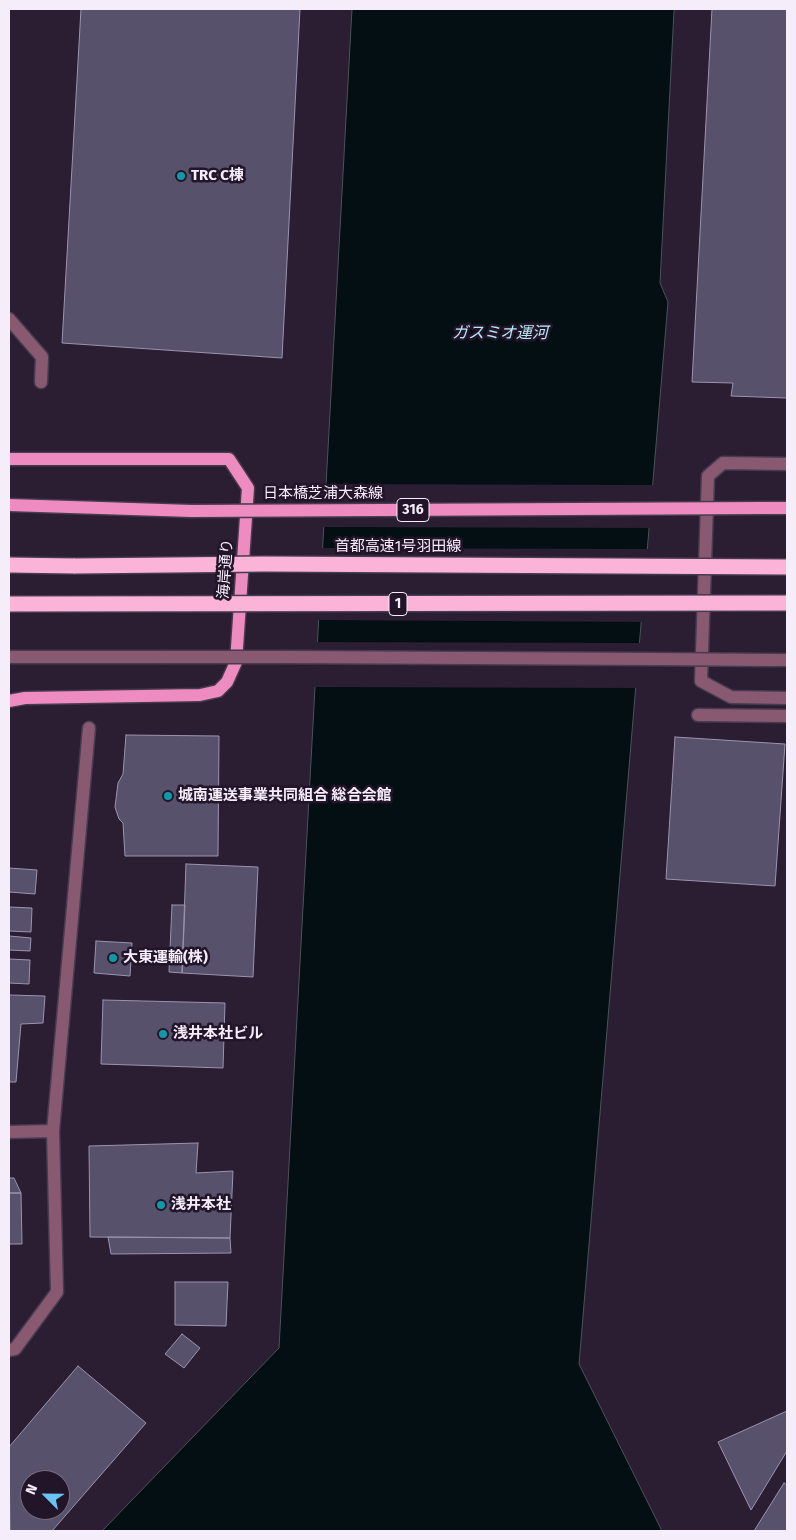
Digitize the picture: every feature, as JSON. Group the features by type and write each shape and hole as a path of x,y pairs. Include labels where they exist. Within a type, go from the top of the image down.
{"highway":[{"name":"首都高速1号羽田線","path":"9,565 265,564 787,567"},
{"name":"1","path":"9,604 787,603"}],"main road":[{"name":"海岸通り","path":"9,459 229,459 248,488 236,662 227,682 218,691 200,695 24,698 9,701"},
{"name":"日本橋芝浦大森線","path":"9,505 192,511 787,508"}],"street":[{"path":"9,319 42,357 41,382"},
{"path":"787,464 723,463 708,476 701,681 731,697 787,698"},
{"path":"9,657 787,660"},
{"path":"698,715 787,716"},
{"path":"9,1350 15,1349 56,1292 53,1131 89,728"},
{"path":"9,1132 53,1131"}],"water":[{"name":"ガスミオ運河","path":"352,9 676,9 674,11 660,283 668,302 579,1364 662,1531 102,1531 279,1348"}],"pier":[{"path":"324,484 655,485 652,528 321,527"},
{"path":"320,548 650,549 644,622 316,620"},
{"path":"315,642 642,643 638,688 312,687"}],"building":[{"name":"TRC C棟","path":"81,9 300,9 282,358 62,343"},
{"path":"712,9 787,9 787,398 731,396 733,383 692,382"},
{"name":"城南運送事業共同組合 総合会館","path":"126,735 219,736 218,856 125,856 123,823 119,819 115,807 118,783 123,774"},
{"path":"675,737 785,744 775,886 666,879"},
{"path":"186,864 258,867 253,977 182,973"},
{"path":"9,868 37,870 35,894 9,892"},
{"path":"172,905 185,905 182,973 169,972"},
{"path":"9,907 32,908 31,932 9,931"},
{"path":"9,936 31,938 30,951 9,950"},
{"name":"大東運輸(株)","path":"96,941 132,943 130,976 94,973"},
{"path":"9,959 30,960 29,984 9,983"},
{"path":"9,995 45,996 43,1023 21,1024 16,1082 9,1082"},
{"name":"浅井本社ビル","path":"103,1000 225,1003 223,1068 101,1064"},
{"name":"浅井本社","path":"198,1143 196,1173 233,1171 230,1238 90,1237 89,1146"},
{"path":"9,1178 14,1178 21,1193 9,1193"},
{"path":"9,1193 21,1193 22,1244 9,1244"},
{"path":"108,1237 230,1238 231,1253 111,1254"},
{"path":"175,1282 228,1282 226,1326 175,1325"},
{"path":"182,1334 200,1348 184,1368 165,1354"},
{"path":"78,1366 146,1423 70,1510 70,1470 20,1470 20,1520 62,1520 52,1531 10,1531 9,1447"},
{"path":"787,1411 787,1451 751,1510 718,1442"},
{"path":"784,1483 787,1485 787,1531 754,1531"}],"place":[{"name":"TRC C棟","path":"181,176"},
{"name":"城南運送事業共同組合 総合会館","path":"168,796"},
{"name":"大東運輸(株)","path":"113,958"},
{"name":"浅井本社ビル","path":"163,1034"},
{"name":"浅井本社","path":"161,1205"}]}
